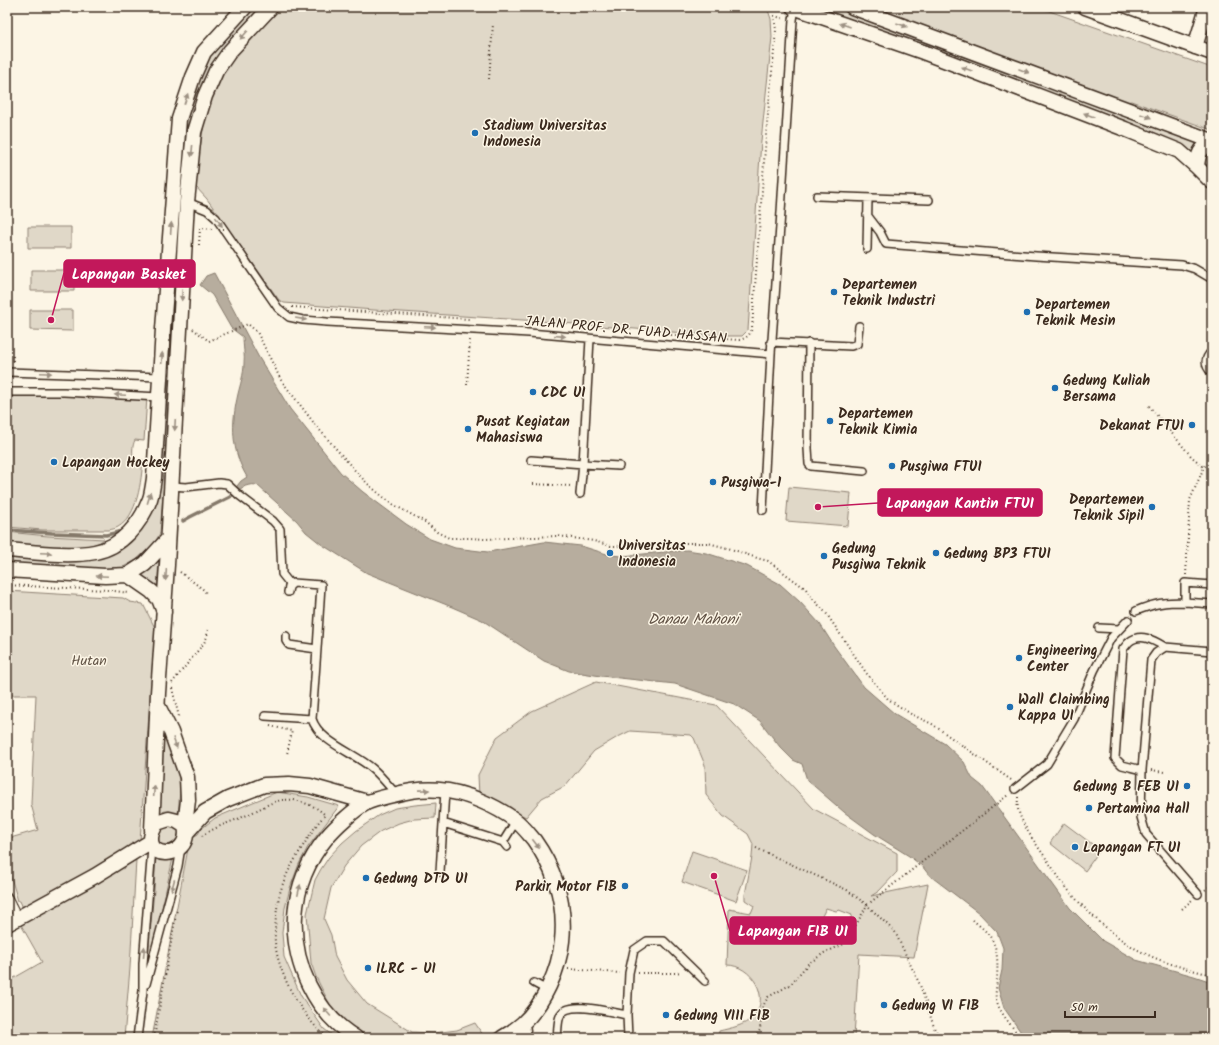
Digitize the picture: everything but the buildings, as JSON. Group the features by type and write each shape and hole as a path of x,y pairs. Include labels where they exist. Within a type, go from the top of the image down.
{"street":[{"path":"7,550 78,554 96,552 109,547 127,535 144,512 150,498 154,478 163,328 179,119 193,77 204,52 245,7"},
{"path":"271,7 230,51 216,70 205,96 194,132 187,202 172,486 158,708 152,840 163,853 171,852 181,847 205,812 228,799 264,786 289,784 310,786 367,802"},
{"path":"852,7 1212,142"},
{"path":"1084,7 1212,53"},
{"path":"1195,47 1207,7"},
{"path":"794,11 924,52 1179,151 1212,182"},
{"path":"1197,167 1200,151 1204,146 1212,142"},
{"path":"163,328 170,329 171,319 181,320"},
{"path":"7,570 105,576 128,575 145,564 168,539"},
{"path":"128,575 151,591 159,599 164,612"},
{"path":"158,708 171,732 187,778 190,832"},
{"path":"356,1038 334,1021 321,1005 310,987 298,954 294,926 296,905 301,884 309,864 320,846 333,830 367,802 414,790 445,791 464,794 493,806 516,821 528,833 544,854 555,876 561,900 564,926 561,951 541,1003 522,1024 502,1038"},
{"path":"13,921 95,876 152,840 156,823 169,819 177,821 190,832"},
{"path":"522,1024 524,1038"}],"lane":[{"path":"763,510 771,342 794,11"},
{"path":"817,196 929,200"},
{"path":"867,249 868,198"},
{"name":"JALAN PROF. DR. FUAD HASSAN","path":"187,202 207,210 216,218 278,308 289,317 327,322 529,333 771,354"},
{"path":"867,215 880,232 886,244 1036,256 1182,265 1195,269 1212,279"},
{"path":"771,342 855,346 859,339 859,326"},
{"path":"580,494 590,339"},
{"path":"809,343 809,464 811,466 864,471"},
{"path":"1212,351 1206,357 1206,364 1212,373"},
{"path":"7,372 161,377"},
{"path":"7,392 64,392 159,397"},
{"path":"531,460 618,466"},
{"path":"172,486 186,487 219,483 227,484 240,496 274,521 280,529 282,574 290,584"},
{"path":"1185,602 1185,582 1212,585"},
{"path":"288,592 290,584"},
{"path":"290,584 320,585 312,719 314,725 323,736 373,769 396,794"},
{"path":"1136,611 1149,605 1163,602 1212,604"},
{"path":"1017,788 1047,764 1074,719 1094,671 1111,638 1128,620"},
{"path":"1099,628 1118,629"},
{"path":"286,636 286,641 289,645 317,649"},
{"path":"1142,770 1122,765 1115,758 1123,649 1130,641 1140,638 1151,639 1165,647 1212,651"},
{"path":"1165,647 1156,653 1151,660 1142,770 1141,817 1146,834 1198,894"},
{"path":"267,716 312,719"},
{"path":"440,872 445,791"},
{"path":"443,823 505,845 516,821"},
{"path":"137,1038 143,991 143,964 152,840"},
{"path":"143,991 172,889 181,847"},
{"path":"7,896 13,921"},
{"path":"628,1038 627,1015 629,974 634,950 647,941 664,941 705,981"},
{"path":"534,983 547,990"},
{"path":"558,1038 560,1016 566,1009 580,1007 627,1015"}],"path":[{"path":"666,334 739,340 745,339 750,334 752,328 768,100 776,30 774,16 794,11"},
{"path":"489,80 493,24"},
{"path":"219,229 226,229"},
{"path":"288,306 476,320"},
{"path":"181,320 208,341 248,324 257,332 281,380 317,427 359,475 394,505 425,522 437,532 449,538 485,539 558,536 594,541 611,546 708,543 768,561 806,589 826,613 868,674 888,699 911,714 932,724 1008,777 1017,788 1017,808 1022,820 1040,851 1066,888 1090,912 1119,938 1138,950 1158,960 1212,975"},
{"path":"467,385 471,329"},
{"path":"1148,406 1191,456 1204,467"},
{"path":"1185,582 1190,500 1204,467 1212,460"},
{"path":"532,484 581,486"},
{"path":"167,565 176,568 204,590 207,595"},
{"path":"7,586 107,590 128,592 134,595"},
{"path":"172,684 204,643 207,637 208,628"},
{"path":"171,676 174,697 180,720"},
{"path":"267,716 271,727 292,731 287,754"},
{"path":"1142,770 1164,772"},
{"path":"755,1038 760,1030 762,1008 768,997 790,985 808,964 824,953 844,944 867,905 1017,788"},
{"path":"190,832 210,830 284,799 299,800 314,807 325,815 317,823 287,873 280,892 274,941 280,966 292,993 307,1018 328,1038"},
{"path":"756,848 847,890 867,905 895,932 920,985 936,1030 942,1038"},
{"path":"154,1038 178,907"},
{"path":"973,920 988,933 996,949 996,997 1006,1018 1021,1038"}],"green space":[{"path":"252,7 261,7 224,47 208,73 202,87 194,115 184,173 180,174 185,123 201,75 210,57 221,42"},
{"path":"277,7 767,7 771,19 772,37 761,141 748,330 742,336 721,336 284,303 279,300 207,199 195,186 207,104 226,65"},
{"path":"815,7 834,7 1200,141 1195,145 1192,155 1183,147 1158,134"},
{"path":"870,7 1038,7 1212,68 1212,130 1131,101 1127,102"},
{"path":"1212,151 1212,174 1206,165 1205,158 1208,153"},
{"path":"176,214 179,214 181,217 167,443 166,446 163,447"},
{"path":"28,227 71,227 71,248 28,248"},
{"path":"31,270 74,270 74,291 31,291"},
{"path":"30,310 73,310 73,331 30,330"},
{"path":"7,396 147,397 144,441 135,440 133,447 134,460 143,460 141,478 134,507 125,522 117,528 109,530 42,530 7,527"},
{"path":"161,463 165,466 165,469 160,533 155,543 136,560 118,570 105,571 7,563 7,557 59,561 88,560 123,546"},
{"path":"789,487 851,493 848,526 786,521"},
{"path":"7,532 104,539 99,543 78,548 7,545"},
{"path":"159,560 157,589 138,575 146,571"},
{"name":"Hutan","path":"7,591 123,598 130,602 143,604 155,628 140,841 107,862 23,908 20,901 18,901 7,864 7,839 38,830 31,804 36,695 7,695"},
{"path":"596,682 716,705 814,809 897,853 897,872 879,891 871,896 928,884 914,957 859,954 854,1038 718,1038 719,1031 741,1025 753,1017 758,1009 760,1000 756,984 751,976 736,966 727,965 729,909 751,913 754,906 745,900 753,844 748,834 723,816 706,795 705,765 694,738 691,735 630,731 594,751 565,786 542,798 526,817 479,796 478,775 497,737 532,711","holes":["826,908 836,911 839,910 852,915 839,943 814,932"]},
{"path":"162,721 178,769 180,789 178,816 170,811 162,812 156,815"},
{"path":"277,792 308,797 339,806 308,847 299,864 290,888 285,908 282,933 284,957 301,996 324,1029 336,1038 152,1038 190,838 198,834 201,829 215,818"},
{"path":"436,803 435,818 414,819 399,823 381,831 361,846 344,866 331,888 324,919 331,935 335,957 347,980 367,1004 412,1032 433,1033 457,1030 475,1023 485,1038 368,1038 345,1024 333,1011 316,977 311,963 307,914 315,880 329,857 342,843 379,815 395,808"},
{"name":"Lapangan FT UI","path":"1064,823 1100,850 1085,871 1050,843"},
{"path":"173,824 180,832 178,839 169,845 162,844 159,842 158,831"},
{"path":"692,851 747,870 736,901 682,882"},
{"path":"156,856 164,860 173,858 159,922 147,967 154,890"},
{"path":"136,860 130,968 124,1038 7,1038 7,982 42,962 20,923"}],"water":[{"name":"Danau Mahoni","path":"214,273 258,356 290,409 341,473 363,492 406,524 430,539 455,548 488,552 544,542 581,546 610,555 622,556 687,550 706,553 747,566 780,584 800,602 820,624 864,687 895,714 945,744 964,762 972,778 982,786 1070,908 1103,941 1136,960 1212,982 1212,1038 1025,1038 1004,1008 998,988 1002,970 1003,948 997,932 979,913 929,875 922,866 844,812 807,780 802,764 793,760 780,747 760,721 734,704 675,684 569,671 544,661 482,620 367,573 321,544 306,532 297,521 257,485 245,486 231,498 229,496 241,481 247,477 238,457 234,437 234,416 244,368 243,337 231,328 212,295 200,285 206,276"}],"waterway":[{"path":"183,521 230,497"},
{"path":"7,530 106,535 123,531"}],"place":[{"name":"Stadium Universitas Indonesia","path":"475,133"},
{"name":"Departemen Teknik Industri","path":"834,292"},
{"name":"Departemen Teknik Mesin","path":"1027,312"},
{"name":"Lapangan Basket","path":"51,320"},
{"name":"Gedung Kuliah Bersama","path":"1055,388"},
{"name":"CDC UI","path":"533,392"},
{"name":"Departemen Teknik Kimia","path":"830,421"},
{"name":"Dekanat FTUI","path":"1192,425"},
{"name":"Pusat Kegiatan Mahasiswa","path":"468,429"},
{"name":"Lapangan Hockey","path":"54,462"},
{"name":"Pusgiwa FTUI","path":"892,466"},
{"name":"Pusgiwa-1","path":"713,482"},
{"name":"Lapangan Kantin FTUI","path":"818,507"},
{"name":"Departemen Teknik Sipil","path":"1152,507"},
{"name":"Universitas Indonesia","path":"610,553"},
{"name":"Gedung BP3 FTUI","path":"936,553"},
{"name":"Gedung Pusgiwa Teknik","path":"824,556"},
{"name":"Engineering Center","path":"1019,658"},
{"name":"Wall Claimbing Kappa UI","path":"1010,707"},
{"name":"Gedung B FEB UI","path":"1187,786"},
{"name":"Pertamina Hall","path":"1089,808"},
{"name":"Lapangan FT UI","path":"1075,847"},
{"name":"Lapangan FIB UI","path":"714,876"},
{"name":"Gedung DTD UI","path":"366,878"},
{"name":"Parkir Motor FIB","path":"625,886"},
{"name":"ILRC - UI","path":"368,968"},
{"name":"Gedung VI FIB","path":"884,1005"},
{"name":"Gedung VIII FIB","path":"666,1015"}]}
